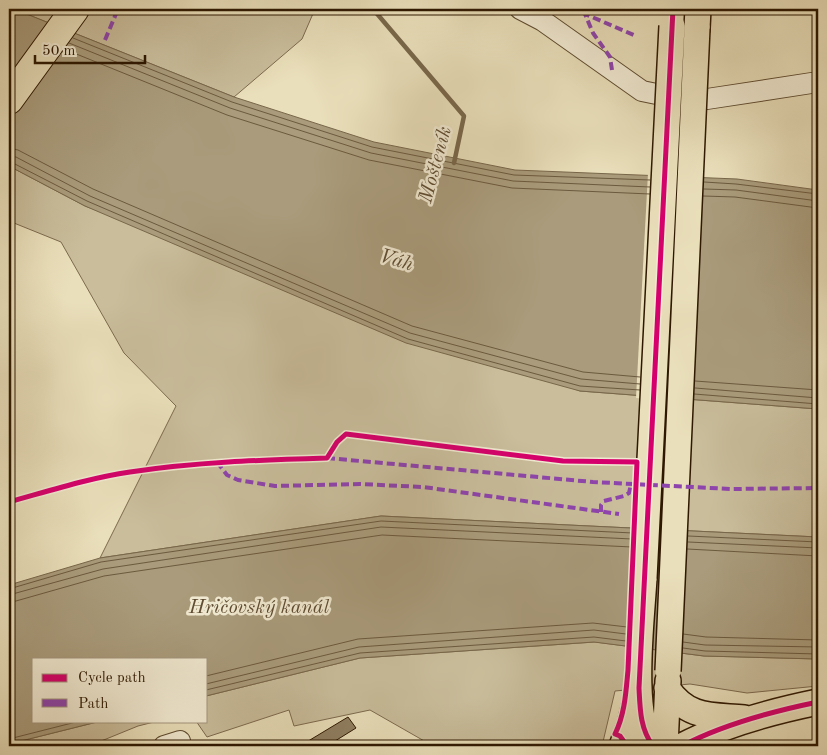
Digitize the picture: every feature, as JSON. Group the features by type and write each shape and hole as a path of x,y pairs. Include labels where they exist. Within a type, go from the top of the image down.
{"highway":[{"path":"9,100 75,9"}],"main road":[{"path":"653,746 647,739 642,723 639,679 672,18"},
{"path":"665,746 698,18"},
{"path":"622,746 633,714 639,679"},
{"path":"668,680 680,704 698,713 754,719"},
{"path":"682,746 754,719 818,702"}],"lane":[{"path":"520,9 543,21 642,91 676,98 707,99 818,82"}],"shaded area":[{"path":"14,9 315,9 302,39 234,97"},
{"path":"9,166 85,206 580,391 818,409 818,537 381,516 100,558 176,406 124,353 61,242 9,221"},
{"path":"595,642 704,656 818,659 818,686 747,693 690,684 615,691 602,746 433,746 370,710 294,726 289,710 207,737 197,722 208,722 208,696 360,658"},
{"path":"97,722 154,722 138,726 89,746 9,746 9,744"}],"water":[{"name":"Váh","path":"9,9 14,9 234,97 374,142 515,170 737,179 818,190 818,409 580,391 406,343 85,206 9,166"},
{"name":"Hričovský kanál","path":"381,516 818,537 818,659 704,656 594,642 360,658 208,696 208,658 32,658 32,722 97,722 9,744 9,585 100,558"}],"pier":[{"path":"648,173 674,174 663,400 636,398"}],"building":[{"path":"348,717 356,728 327,746 300,746"}],"waterway":[{"name":"Mošteník","path":"373,9 464,116 454,163"}],"marked path":[{"path":"105,40 118,9"},
{"path":"612,70 610,57 593,33 585,14 636,36"},
{"path":"327,458 593,482 731,489 818,488"},
{"path":"217,462 227,475 238,480 275,486 360,484 423,487 619,514"},
{"path":"601,512 601,505 604,501 629,493 631,484"}],"cycle path":[{"path":"653,746 645,733 643,725 639,688 673,9"},
{"path":"9,502 84,481 130,472 204,464 327,458 337,442 346,434 563,461 637,462 628,670 623,710 615,734 620,736 627,746"},
{"path":"682,746 698,738 748,720 818,702"}]}
